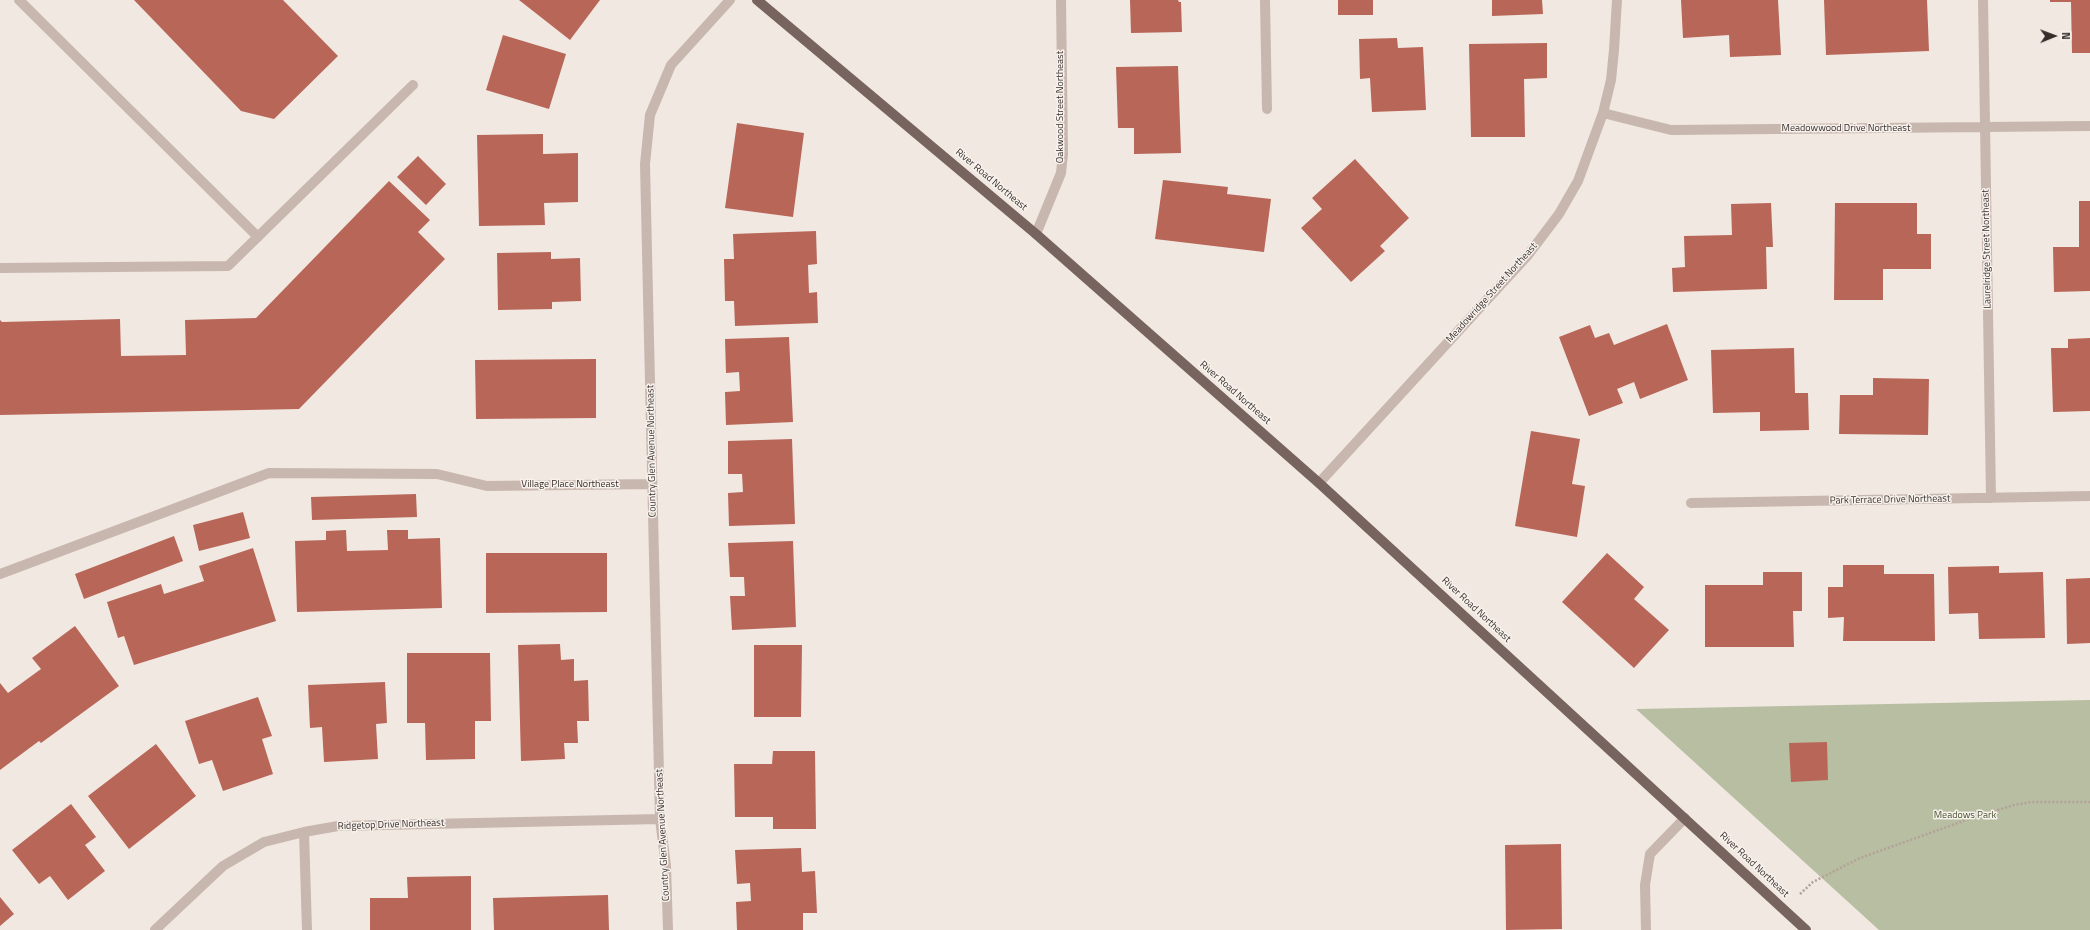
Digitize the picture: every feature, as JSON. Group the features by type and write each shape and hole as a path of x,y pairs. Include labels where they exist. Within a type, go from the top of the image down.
{"main road":[{"name":"River Road Northeast","path":"758,0 1036,234 1319,483 1806,930"}],"street":[{"path":"19,0 258,237"},
{"name":"Country Glen Avenue Northeast","path":"668,930 666,866 660,819 645,164 650,115 671,65 730,0"},
{"name":"Oakwood Street Northeast","path":"1036,234 1061,173 1063,154 1061,0"},
{"path":"1265,0 1267,109"},
{"name":"Meadowridge Street Northeast","path":"1319,483 1528,255 1559,214 1578,181 1603,113 1611,80 1617,0"},
{"name":"Laurelridge Street Northeast","path":"1983,0 1991,498"},
{"path":"0,268 228,266 413,85"},
{"name":"Meadowwood Drive Northeast","path":"1603,113 1671,130 2090,126"},
{"name":"Village Place Northeast","path":"0,574 269,473 437,474 487,486 652,484"},
{"name":"Park Terrace Drive Northeast","path":"1691,503 2090,496"},
{"path":"1646,930 1645,885 1650,854 1685,818"},
{"name":"Ridgetop Drive Northeast","path":"155,930 223,866 264,842 304,832 338,826 660,819"},
{"path":"304,832 307,930"}],"path":[{"path":"1784,910 1813,882 1860,858 1908,840 2014,805 2044,801 2090,802"}],"green space":[{"name":"Meadows Park","path":"2090,700 2090,930 1879,930 1636,709"}],"building":[{"path":"134,0 283,0 338,56 274,119 241,111"},
{"path":"519,0 600,0 570,40"},
{"path":"1130,0 1178,0 1181,2 1182,32 1131,33"},
{"path":"1338,0 1373,0 1373,15 1338,15"},
{"path":"1492,0 1542,0 1543,14 1492,16"},
{"path":"1681,0 1778,0 1781,55 1730,57 1729,35 1683,38"},
{"path":"1824,0 1927,0 1929,51 1826,55"},
{"path":"2050,0 2090,0 2090,53 2072,53 2071,2 2050,2"},
{"path":"503,35 566,54 549,109 486,90"},
{"path":"1397,38 1398,48 1423,47 1426,110 1372,112 1370,78 1360,79 1359,39"},
{"path":"1547,43 1547,78 1524,79 1525,137 1471,137 1469,44"},
{"path":"1178,66 1181,153 1134,154 1134,128 1118,128 1116,67"},
{"path":"737,123 804,133 793,217 725,208"},
{"path":"543,134 543,154 578,153 578,202 544,203 545,225 479,226 477,135"},
{"path":"418,156 446,184 426,205 397,177"},
{"path":"1355,159 1409,218 1380,246 1385,251 1351,282 1301,228 1322,209 1312,198"},
{"path":"1163,180 1228,187 1227,194 1271,199 1264,252 1155,239"},
{"path":"389,181 430,220 418,232 445,259 299,409 0,415 0,320 2,322 120,319 121,356 186,355 185,320 256,318"},
{"path":"2079,201 2090,201 2090,291 2054,292 2053,247 2079,247"},
{"path":"1771,203 1773,247 1766,247 1767,289 1673,292 1672,268 1685,267 1684,236 1732,235 1731,204"},
{"path":"1835,203 1917,203 1917,234 1931,234 1931,269 1883,269 1883,300 1834,300"},
{"path":"816,231 817,264 808,265 809,293 817,292 818,323 735,326 734,301 725,301 724,259 734,259 733,234"},
{"path":"551,252 551,259 580,258 581,301 552,302 552,309 498,310 497,253"},
{"path":"1667,324 1688,380 1640,399 1634,382 1617,389 1623,403 1589,416 1559,337 1590,325 1595,338 1609,333 1614,345"},
{"path":"789,337 793,422 726,425 725,392 740,391 739,372 726,373 725,339"},
{"path":"2090,338 2090,411 2053,412 2051,348 2068,348 2068,339"},
{"path":"1794,348 1795,393 1808,393 1809,430 1760,431 1760,412 1713,413 1711,350"},
{"path":"596,359 596,418 476,419 475,360"},
{"path":"1873,378 1929,379 1928,435 1839,434 1840,395 1873,395"},
{"path":"1531,431 1580,439 1572,484 1585,486 1577,537 1515,526"},
{"path":"792,439 795,524 729,526 728,493 743,492 742,474 728,474 728,441"},
{"path":"416,494 417,517 312,520 311,497"},
{"path":"243,512 250,538 199,551 193,525"},
{"path":"346,530 347,551 388,550 387,530 408,530 408,539 440,538 442,608 297,612 295,541 326,540 326,531"},
{"path":"174,536 183,561 84,599 75,574"},
{"path":"793,541 796,627 732,630 730,596 745,596 744,577 730,577 728,543"},
{"path":"253,548 276,621 134,665 124,636 118,638 107,602 161,584 164,594 204,581 199,566"},
{"path":"486,553 607,553 607,612 486,613"},
{"path":"1607,553 1644,587 1634,599 1669,630 1634,668 1562,602"},
{"path":"1843,565 1884,565 1884,574 1934,574 1935,641 1843,641 1844,617 1828,618 1828,587 1843,587"},
{"path":"1999,566 1999,573 2043,572 2045,638 1979,639 1978,613 1949,614 1948,567"},
{"path":"1763,572 1802,572 1802,611 1793,611 1794,647 1705,647 1705,585 1763,585"},
{"path":"2090,578 2090,643 2067,644 2066,579"},
{"path":"75,626 119,686 41,743 39,741 0,770 0,683 8,693 41,669 32,658"},
{"path":"560,644 561,660 574,659 574,681 588,680 589,721 577,721 578,743 564,743 565,759 521,761 518,645"},
{"path":"754,645 802,645 801,717 754,717"},
{"path":"407,653 490,653 491,721 475,721 475,759 426,760 425,723 407,723"},
{"path":"385,682 387,723 376,724 378,759 324,762 322,727 310,728 308,685"},
{"path":"258,697 272,736 262,739 273,774 223,791 212,760 199,764 185,721"},
{"path":"1827,742 1828,780 1791,782 1789,743"},
{"path":"156,744 196,796 129,849 88,796"},
{"path":"773,751 815,751 816,829 773,829 773,817 735,817 734,764 772,764"},
{"path":"71,804 96,837 85,845 105,871 68,900 50,876 39,884 12,850"},
{"path":"1561,844 1562,929 1506,930 1505,845"},
{"path":"801,848 802,872 815,871 817,913 803,913 803,930 737,930 736,902 751,901 750,883 737,884 735,850"},
{"path":"471,876 471,930 370,930 370,898 408,898 407,877"},
{"path":"608,895 609,930 494,930 493,898"},
{"path":"0,897 14,914 0,926"}]}
